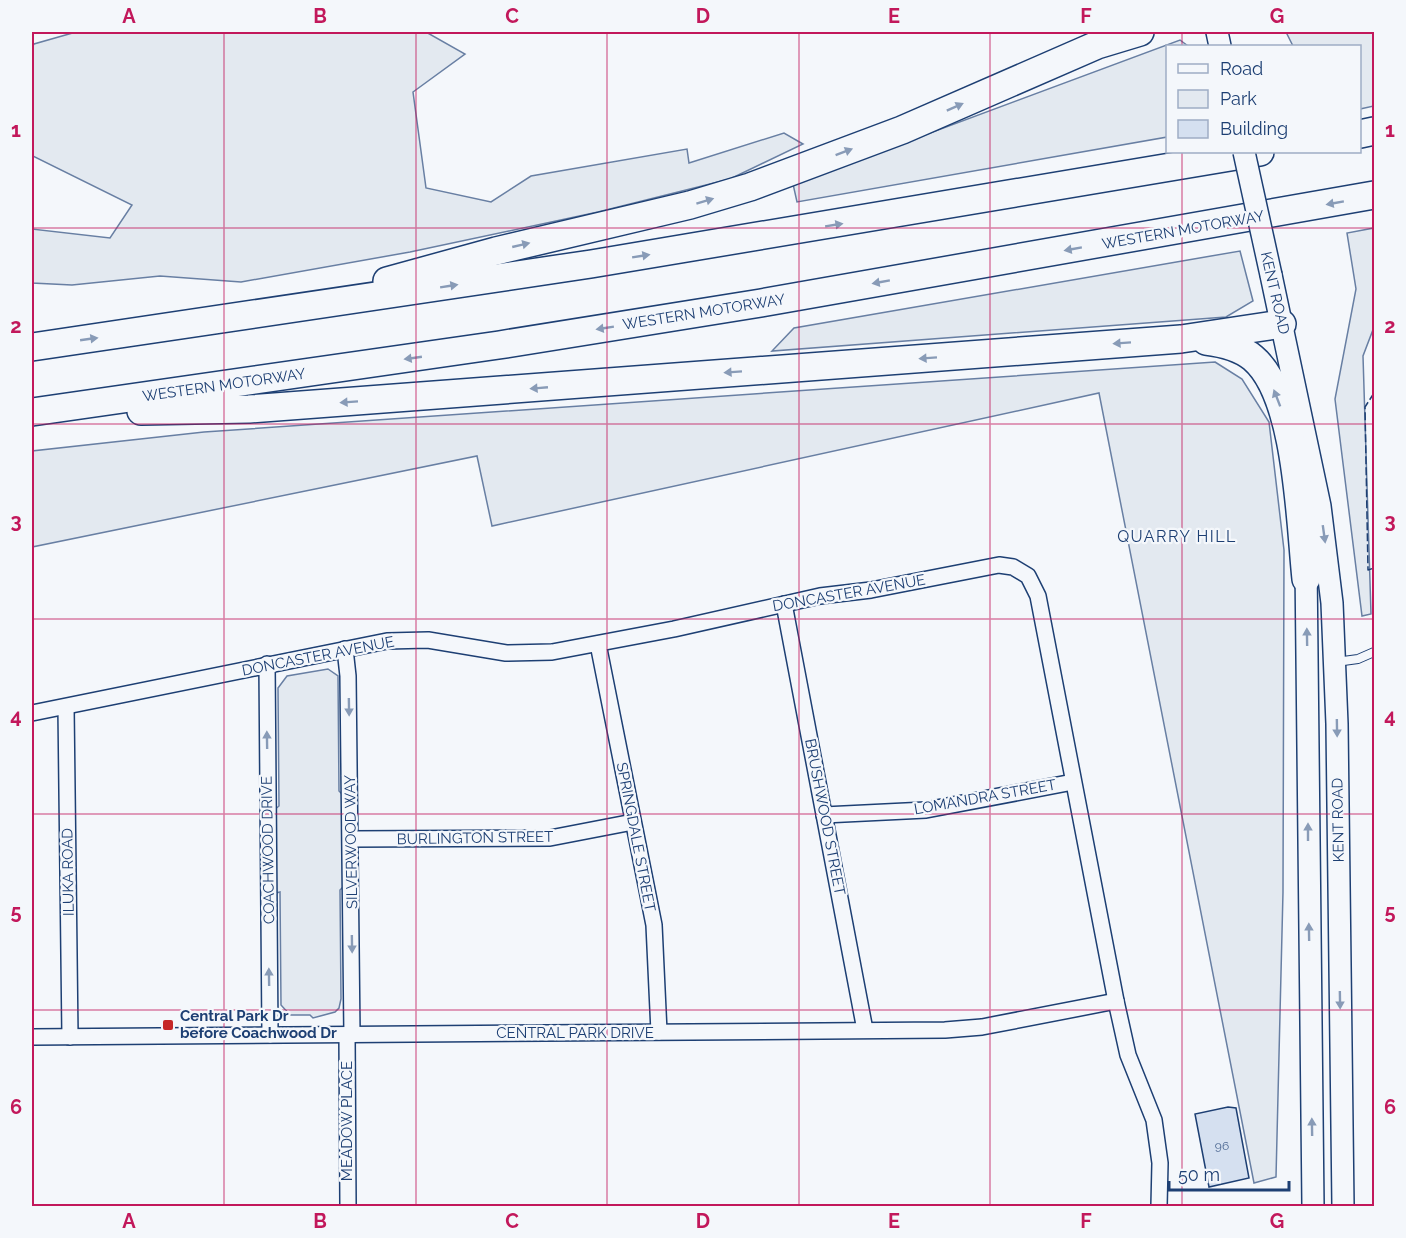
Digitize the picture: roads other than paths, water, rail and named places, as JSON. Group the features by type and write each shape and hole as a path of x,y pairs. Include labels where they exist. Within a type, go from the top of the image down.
{"highway":[{"path":"261,315 496,251 638,218 750,187 902,130 1107,38 1140,32"},
{"path":"32,347 261,315 750,239 1254,153"},
{"name":"WESTERN MOTORWAY","path":"32,413 499,345 773,301 1374,195"},
{"path":"32,413 249,410 1181,339 1282,324"},
{"path":"1181,339 1221,343 1239,349 1252,357 1270,381 1288,429 1306,579"}],"main road":[{"name":"KENT ROAD","path":"1244,153 1305,435 1327,553 1335,662 1343,1206"},
{"name":"KENT ROAD","path":"1305,435 1313,1206"}],"street":[{"name":"DONCASTER AVENUE","path":"32,713 267,664 406,639 448,642 520,653 598,644 784,604 991,566 1006,565 1022,571 1033,582 1038,596 1128,1055 1154,1120 1160,1163 1160,1206"},
{"name":"BRUSHWOOD STREET","path":"784,604 865,1030"},
{"name":"SPRINGDALE STREET","path":"598,644 657,941 659,1032"},
{"name":"SILVERWOOD WAY","path":"345,649 348,676 351,839 350,1035"},
{"name":"COACHWOOD DRIVE","path":"267,664 270,1035"},
{"name":"ILUKA ROAD","path":"66,707 70,1037"},
{"name":"LOMANDRA STREET","path":"824,815 926,810 1073,782"},
{"name":"BURLINGTON STREET","path":"351,839 550,838 633,822"},
{"name":"CENTRAL PARK DRIVE","path":"32,1037 969,1029 1116,1001"},
{"name":"MEADOW PLACE","path":"348,1206 350,1035"}],"lane":[{"path":"1335,662 1358,659 1374,652"}],"place":[{"name":"Central Park Dr before Coachwood Dr","path":"168,1025"}],"district":[{"name":"QUARRY HILL","path":"1177,536"}]}
